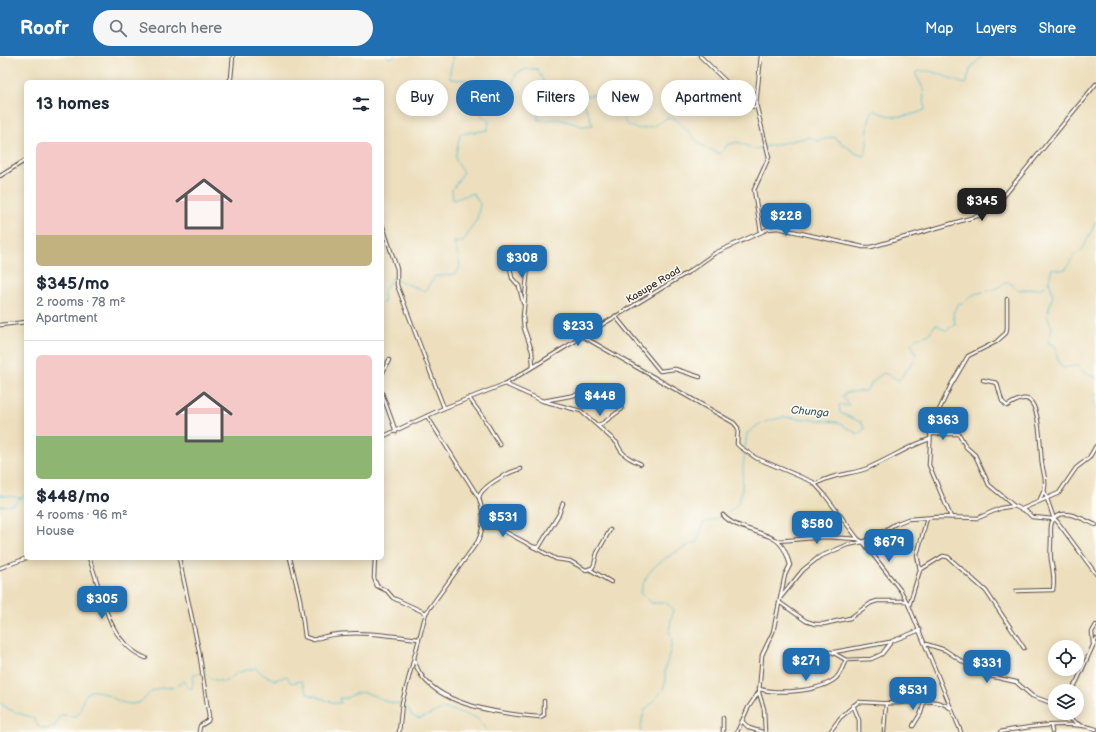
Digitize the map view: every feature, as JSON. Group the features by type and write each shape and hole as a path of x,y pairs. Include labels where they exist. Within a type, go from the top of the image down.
{"street":[{"path":"230,80 233,56"},
{"path":"700,56 724,80"},
{"path":"761,56 756,107 768,150 768,162 754,190 761,232"},
{"name":"Kasupe Road","path":"384,436 396,432 444,408 505,384 690,271 716,253 772,227 863,247 871,247 981,215 993,208 1004,196 1096,84"},
{"path":"0,176 24,161"},
{"path":"384,230 397,269 397,285 444,408"},
{"path":"507,252 512,278 519,286 523,308"},
{"path":"529,257 523,308 523,325 532,351 533,366"},
{"path":"951,517 929,465 930,434 951,385 968,356 996,342 1006,333 1007,298"},
{"path":"615,316 660,371 675,369 700,377"},
{"path":"0,325 24,322"},
{"path":"582,336 734,423 738,428 737,444 756,458 816,484 838,474 867,469 911,446 930,439"},
{"path":"384,369 388,360"},
{"path":"982,380 997,383 1002,401 1007,406 1022,398 1033,403 1041,440 1042,465 1045,480 1044,490 1040,500"},
{"path":"505,384 543,401 581,412 598,425 617,443 619,450 626,458 641,464"},
{"path":"543,401 602,390"},
{"path":"469,398 484,417 500,445"},
{"path":"384,399 396,432"},
{"path":"598,425 622,409"},
{"path":"399,732 402,703 426,613 478,541 483,529 483,517 479,498 427,416"},
{"path":"930,434 959,434 964,444 977,458 989,485 1014,506 1022,509 1032,517 1054,519 1062,525 1074,546 1096,574"},
{"path":"1022,509 1032,506 1040,500 1048,499 1061,491 1076,468 1089,458 1096,446"},
{"path":"479,498 483,489 507,474 521,469"},
{"path":"813,482 858,539 863,542 901,591 926,643 961,732"},
{"path":"1044,490 1054,519"},
{"path":"533,547 539,547 559,514 563,503"},
{"path":"742,721 749,728 763,732 764,709 759,693 762,656 773,632 781,598 811,562 824,554 858,542 863,542 895,524 908,519 951,517 978,518 1001,508 1014,506"},
{"path":"1016,590 1053,590 1054,572 1050,557 1051,528 1054,519 1061,515 1074,515 1096,525"},
{"path":"724,516 730,523 777,541 796,541 825,537 858,539"},
{"path":"483,517 489,523 556,559 570,561 586,570 589,569 611,582"},
{"path":"909,606 920,570 917,555 927,518"},
{"path":"589,569 594,565 597,553 610,530"},
{"path":"777,541 783,548 790,565 785,575 781,598"},
{"path":"920,570 942,556 948,557 986,591 1024,648"},
{"path":"0,568 24,559"},
{"path":"90,560 106,614 120,639 133,651 146,658"},
{"path":"179,560 199,651 209,717 208,721 200,726 200,732"},
{"path":"290,560 300,599 305,637 314,640 325,635 362,634 418,639"},
{"path":"375,560 374,578 377,586 387,591 393,598 426,613"},
{"path":"779,602 806,621 824,624 850,618 877,601 906,601"},
{"path":"1093,644 1092,632 1096,625"},
{"path":"803,654 833,652 890,642 920,630"},
{"path":"1076,684 1096,639"},
{"path":"833,652 846,660 873,659 882,654 890,642"},
{"path":"926,643 945,650 981,674 1016,682 1032,696 1048,702"},
{"path":"414,655 416,665 423,679 433,688 452,699 508,714 540,717 544,715 544,701"},
{"path":"759,689 784,692 816,687 835,680 840,674 846,660"},
{"path":"737,732 748,708 759,693"},
{"path":"830,732 840,718 858,702 924,702 945,704 951,709"},
{"path":"913,726 921,713 924,702"},
{"path":"884,732 886,703"},
{"path":"853,706 858,715 859,732"},
{"path":"723,718 723,732"},
{"path":"1071,720 1081,726"},
{"path":"1051,726 1052,732"},
{"path":"1000,732 1023,728 1051,726 1081,726 1096,729"}],"waterway":[{"path":"387,56 389,58 395,56"},
{"path":"452,56 450,79 467,80"},
{"path":"384,290 392,278 425,291 435,276 452,274 457,272 459,268 460,264 454,242 463,242 477,219 480,204 473,193 453,200 452,190 463,173 455,158 460,134 488,130 489,121 481,115 480,107 484,100 479,92 479,86 495,81 506,90 514,89 513,82 516,74 526,69 537,69 547,90 546,100 538,112 538,120 559,119 582,126 593,125 581,97 626,88 638,93 629,100 621,113 627,125 639,129 654,126 667,118 676,119 701,145 720,154 727,145 737,142 755,149 809,137 818,141 833,137 857,154 864,156 867,144 870,115 873,110 893,116 911,115 925,110 923,88 915,73 921,71 934,72 966,84 971,67 983,56"},
{"name":"Chunga","path":"745,449 747,433 761,423 784,417 837,422 858,434 865,429 861,422 840,413 839,405 849,405 842,396 848,392 865,391 875,379 884,373 899,380 915,359 916,353 911,344 916,338 928,335 936,324 946,331 955,324 953,313 958,304 973,295 996,288 1007,281 1018,290 1043,288 1048,283 1052,268 1059,270 1066,269 1075,254 1083,249 1096,221"},
{"path":"1049,280 1053,295 1047,315 1052,328 1048,343 1055,346 1058,361 1062,368 1077,366 1085,373 1096,378"},
{"path":"1096,393 1094,404 1096,409"},
{"name":"Chunga","path":"640,732 644,711 663,690 665,683 665,671 672,639 669,632 673,610 667,603 652,603 640,593 648,575 653,568 660,562 692,543 697,543 703,523 719,517 730,511 736,505 740,498 742,489 745,452"},
{"path":"0,495 21,498"},
{"path":"0,506 13,505 24,496"},
{"path":"205,673 212,679 224,682 239,672 256,668 264,675 275,680 287,676 291,683 301,681 308,694 335,703 341,703 339,698 347,698 354,694 367,693 386,701 401,704"},
{"path":"0,703 10,710 33,718 39,727 47,729 55,726 60,715 77,716 83,699 90,691 100,692 120,702 131,704 140,702 157,689 174,687 183,681 190,689 192,688 194,674 201,673"},
{"path":"406,706 412,716 420,719 442,709 449,709 477,718 488,732"}]}
